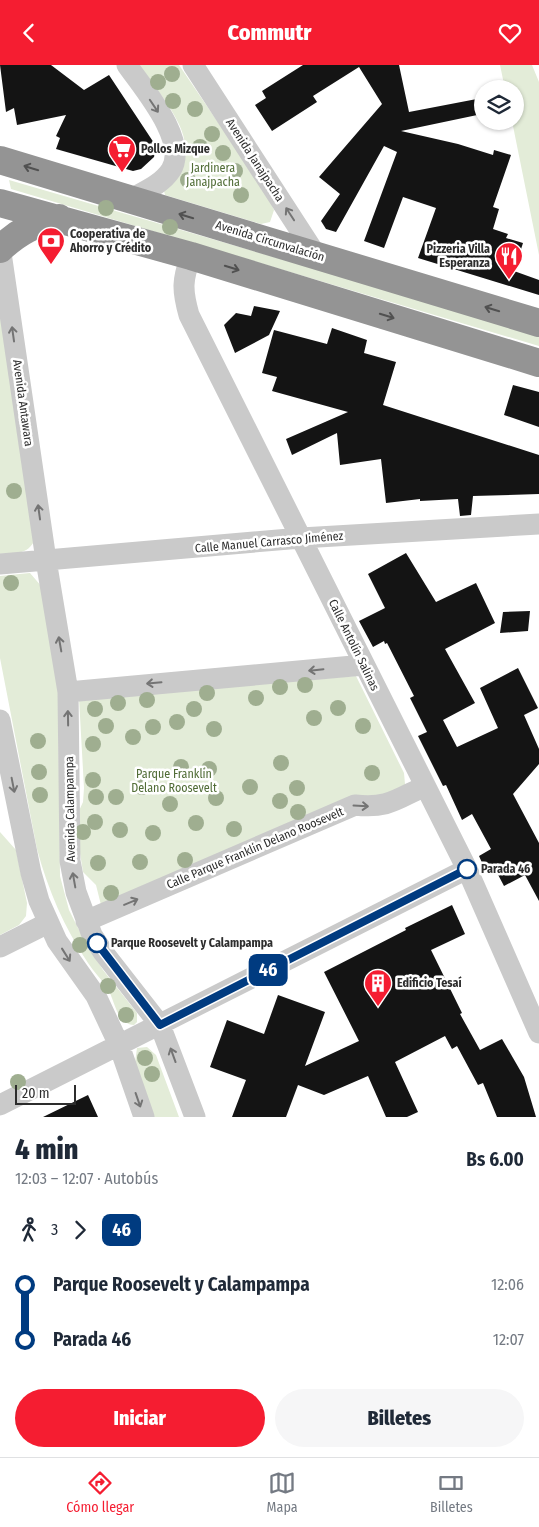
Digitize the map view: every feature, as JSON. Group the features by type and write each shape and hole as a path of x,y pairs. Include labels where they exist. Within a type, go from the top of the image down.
{"highway":[{"name":"Avenida Circunvalación","path":"0,160 539,323"},
{"path":"0,203 190,255 539,363"},
{"path":"0,248 23,230 42,221 59,218"}],"street":[{"path":"127,65 170,128 175,155 172,168 165,177 131,199"},
{"name":"Avenida Janajpacha","path":"193,65 316,255"},
{"name":"Avenida Antawara","path":"0,248 46,560"},
{"name":"Calle Antolín Salinas","path":"190,255 183,277 183,295 189,315 467,869 539,1033"},
{"name":"Calle Manuel Carrasco Jiménez","path":"0,564 302,538 539,524"},
{"name":"Avenida Calampampa","path":"46,560 68,692 70,861 76,893 86,921 103,952 160,1025 195,1117"},
{"path":"68,692 364,665"},
{"path":"0,720 31,873 48,923 72,964 96,996 119,1045 144,1117"},
{"name":"Calle Parque Franklin Delano Roosevelt","path":"86,921 355,805 374,808 388,804 425,786"},
{"path":"0,1105 467,869"},
{"path":"0,947 48,923"}],"green space":[{"name":"Jardinera Janajpacha","path":"139,65 179,65 266,193 274,210 270,222 261,224 165,195 164,191 184,153 185,143 177,120"},
{"path":"500,65 532,65 539,82 539,255 514,130 524,130 524,80 503,80"},
{"path":"9,180 539,334 539,346 11,189"},
{"path":"0,289 35,540 25,551 0,554"},
{"path":"30,573 42,587 58,691 60,876 69,910 82,936 103,970 137,1013 137,1022 134,1025 128,1024 120,1016 107,987 88,963 71,936 46,879 37,849 0,658 0,576"},
{"name":"Parque Franklin Delano Roosevelt","path":"356,676 404,773 405,784 402,792 101,905 96,885 83,872 80,853 78,813 83,802 84,788 79,698"},
{"path":"0,832 16,850 27,903 26,916 19,925 0,935"},
{"path":"147,1047 156,1055 179,1117 154,1117 135,1063 137,1048"}],"building":[{"path":"0,65 51,65 84,90 109,75 154,143 156,149 154,157 141,169 133,171 56,149 60,138 56,136 66,115 17,125 14,108 6,112"},
{"path":"303,65 399,65 409,112 474,100 474,116 401,131 458,144 493,155 494,150 511,155 493,207 499,209 493,229 508,234 506,238 523,243 514,271 539,280 539,295 418,258 436,208 403,197 384,248 364,241 397,152 384,146 336,232 326,229 321,221 340,194 319,177 382,104 359,67 313,96 317,102 272,131 255,105 266,98 262,91"},
{"path":"254,306 280,311 269,335 235,353 224,325 236,313 251,316"},
{"path":"332,328 367,340 364,353 396,362 383,405 539,455 539,494 473,496 471,515 460,516 458,499 420,501 420,499 386,503 381,459 340,465 337,433 292,455 286,439 348,412 272,391 277,377 262,373 274,330 327,344"},
{"path":"513,385 539,392 539,427 504,415"},
{"path":"406,553 436,602 476,583 495,623 445,649 475,703 443,720 457,747 498,728 480,688 518,668 538,708 524,715 539,749 539,764 513,794 539,843 539,901 525,875 504,886 495,869 487,874 479,856 491,849 472,814 462,820 446,785 443,786 418,736 427,732 410,698 414,696 387,643 385,644 384,641 373,647 359,621 385,608 368,574"},
{"path":"530,611 528,631 500,633 503,612"},
{"path":"452,905 465,934 431,950 462,1013 460,1014 480,1050 502,1039 524,1077 536,1117 497,1117 483,1083 478,1085 457,1046 452,1049 445,1036 395,1062 418,1112 407,1117 386,1117 368,1076 324,1095 298,1085 286,1117 232,1117 246,1080 210,1067 227,1020 264,1034 278,995 325,1012 305,1066 359,1041 324,972"},
{"path":"88,1095 98,1117 43,1117"}],"bus line":[{"name":"46","path":"97,943 160,1025 467,869"}],"place":[{"name":"Pollos Mizque","path":"122,173"},
{"name":"Cooperativa de Ahorro y Crédito","path":"51,265"},
{"name":"Pizzeria Villa Esperanza","path":"509,280"},
{"name":"Parada 46","path":"467,869"},
{"name":"Parque Roosevelt y Calampampa","path":"97,943"},
{"name":"Edificio Tesaí","path":"378,1007"}]}
